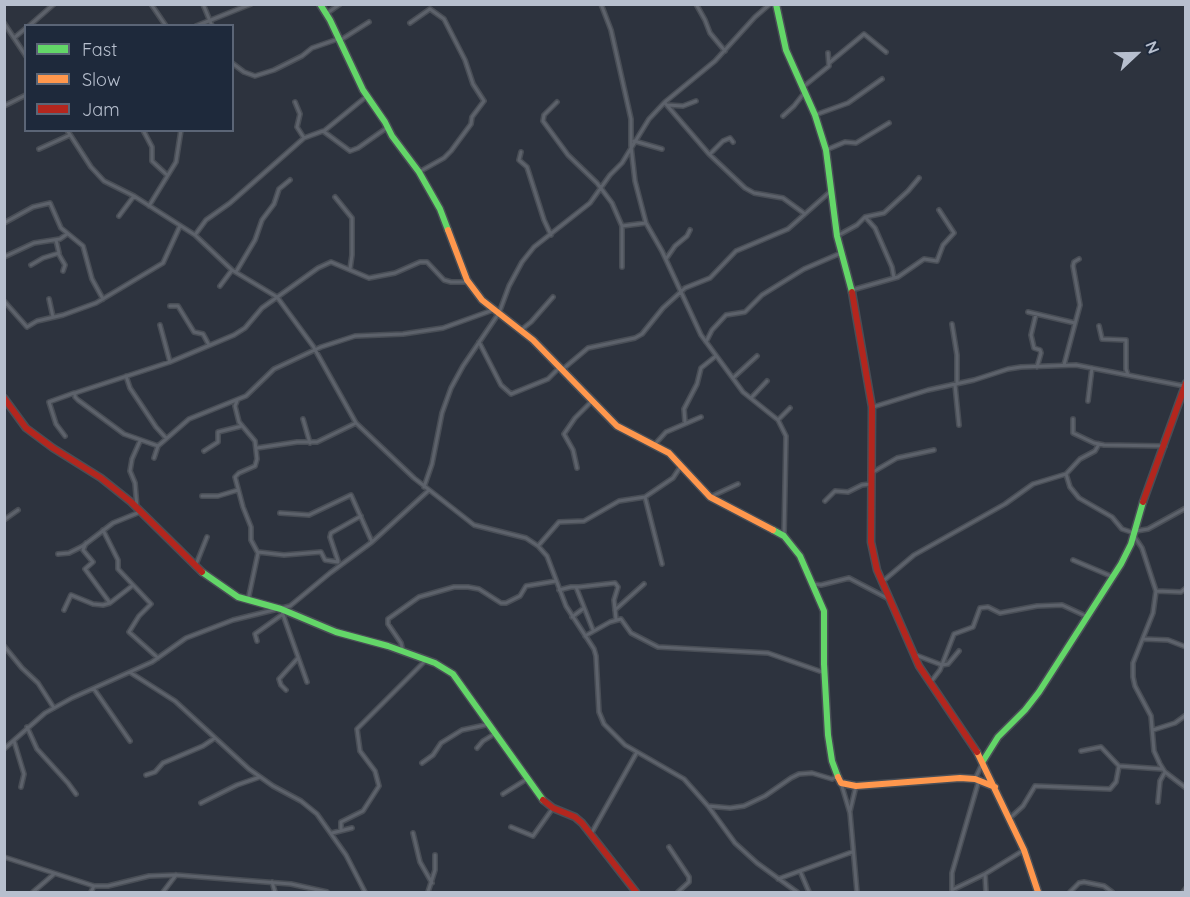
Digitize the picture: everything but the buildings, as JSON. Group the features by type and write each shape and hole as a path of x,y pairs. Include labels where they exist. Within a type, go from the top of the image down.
{"street":[{"path":"31,24 54,4"},
{"path":"151,4 165,24"},
{"path":"202,4 211,24"},
{"path":"200,24 251,4"},
{"path":"320,4 367,96 392,136 419,172 440,209 469,282 482,300 521,330 591,402 621,429 669,453 710,497 784,536 800,556 824,611 828,735 836,777 841,783 850,813 857,892"},
{"path":"326,14 340,4"},
{"path":"601,4 611,30 630,119 635,181 646,223 706,342 751,398 778,420 788,441 784,536"},
{"path":"696,4 710,33 724,51"},
{"path":"424,487 432,464 442,413 451,388 479,342 522,262 534,247 580,213 610,175 617,170 649,119 724,51 770,4"},
{"path":"776,4 786,50 815,115 826,150 837,236 852,290 872,407 872,549 882,582 913,654 983,761 1024,850 1038,892"},
{"path":"410,23 430,9 444,19 465,60 473,84 484,100 472,117 470,127 451,151 444,158 419,172"},
{"path":"234,64 255,76 274,70 302,56 312,48 339,40 369,22"},
{"path":"4,23 24,53"},
{"path":"14,38 24,30"},
{"path":"783,116 829,63 864,34 886,52"},
{"path":"828,53 829,63"},
{"path":"815,115 848,103 882,79"},
{"path":"4,106 24,96"},
{"path":"195,235 206,220 230,203 304,138 323,131 367,96"},
{"path":"666,104 686,106 696,101"},
{"path":"295,102 300,114 297,127 304,138"},
{"path":"557,102 544,115 543,121 568,156 609,199 622,226 622,267"},
{"path":"666,104 709,154 750,191 783,198 805,214"},
{"path":"826,150 845,142 856,143 889,123"},
{"path":"323,131 350,151 388,127"},
{"path":"69,132 91,167 104,181 134,196 195,235 234,271 277,297 298,323 316,351 356,423 424,487 474,525 526,538 538,546 547,556 572,617 596,656 601,719 614,736 684,779 708,806 735,843 797,892"},
{"path":"144,132 152,147 152,161 168,175"},
{"path":"149,206 176,162 183,132"},
{"path":"39,149 70,135"},
{"path":"709,154 723,141 730,138 733,142"},
{"path":"634,141 662,149"},
{"path":"521,152 519,160 527,167 551,235"},
{"path":"837,236 857,225 865,217 884,213 919,178"},
{"path":"220,286 234,271 255,240 262,220 274,204 279,189 290,180"},
{"path":"479,342 501,385 511,394 548,379 588,348 635,338 642,334 663,308 680,292 710,278 736,251 788,229 832,190"},
{"path":"119,216 134,196"},
{"path":"335,197 352,218 350,268"},
{"path":"4,223 33,207 50,203 61,228 83,246 92,279 103,299"},
{"path":"852,290 894,278 924,259 937,261 943,245 954,233 939,210"},
{"path":"865,217 875,228 894,278"},
{"path":"622,226 646,223"},
{"path":"4,301 27,327 36,321 81,309 103,299 163,263 180,226"},
{"path":"666,259 690,230"},
{"path":"4,257 34,243 56,240 67,234"},
{"path":"56,240 58,253 65,265 63,271"},
{"path":"31,265 58,253"},
{"path":"706,342 712,330 726,315 745,312 762,296 804,268 842,253"},
{"path":"1064,365 1080,305 1073,264 1079,259"},
{"path":"65,436 56,424 49,402 170,362 234,335 245,328 262,308 326,263 335,262 366,278 395,273 428,261 444,280 469,282"},
{"path":"521,330 553,297"},
{"path":"49,299 53,317"},
{"path":"170,306 178,306 194,332 203,334 209,345"},
{"path":"154,458 158,446 194,415 238,400 255,388 274,369 321,347 356,336 403,334 443,328 496,311"},
{"path":"1028,312 1076,323"},
{"path":"1036,314 1031,335 1034,348 1040,350 1041,353 1037,367"},
{"path":"952,324 957,355 956,384 959,425"},
{"path":"160,325 170,362"},
{"path":"1099,326 1102,339 1126,340 1128,375"},
{"path":"685,422 684,409 697,384 700,368 716,356"},
{"path":"733,378 758,356"},
{"path":"872,407 1008,369 1064,365 1185,384 1165,446 1138,516 1131,544 1113,577 1039,692 998,737 983,761 952,873 952,890 985,874 1024,850"},
{"path":"1088,401 1092,368"},
{"path":"126,376 130,388 166,438"},
{"path":"751,398 767,381"},
{"path":"75,393 78,400 120,432 158,446"},
{"path":"4,398 26,428 52,448 101,478 139,510 195,567 238,597 336,632 375,642 426,660 453,674 541,798 553,808 578,819 636,892"},
{"path":"238,400 235,406 242,426 252,436 257,448 255,466 236,474 238,490 251,527 251,540 258,552 248,600"},
{"path":"577,468 573,450 564,434 575,418 591,402"},
{"path":"778,420 790,408"},
{"path":"655,444 666,432 700,417"},
{"path":"303,418 310,442"},
{"path":"1073,419 1073,433 1099,444 1165,446"},
{"path":"257,448 327,438 356,423"},
{"path":"204,451 217,444 218,432 242,426"},
{"path":"139,510 135,483 130,471 132,459 140,441"},
{"path":"882,582 914,555 1005,504 1033,484 1066,474 1080,459 1095,451 1099,444"},
{"path":"873,472 897,458 934,450"},
{"path":"538,546 559,522 584,521 619,501 645,497 673,477 681,466"},
{"path":"1066,474 1070,487 1079,498 1112,517 1122,530 1135,533 1148,529 1185,508"},
{"path":"710,497 738,484"},
{"path":"825,501 835,491 848,492 862,485 872,484"},
{"path":"202,496 218,496 238,490"},
{"path":"257,641 255,634 294,604 339,564 372,542 428,490"},
{"path":"280,513 309,515 349,495 372,542"},
{"path":"645,497 662,564"},
{"path":"4,512 6,518 18,510"},
{"path":"58,554 69,553 113,523 139,510"},
{"path":"339,564 330,537 331,533 361,516"},
{"path":"103,530 118,560 117,569 151,604 139,616 129,632 158,658"},
{"path":"1135,533 1156,591 1153,613 1134,663 1133,677 1135,686 1151,716 1154,751 1164,770 1184,787"},
{"path":"195,567 207,537"},
{"path":"1131,544 1139,542"},
{"path":"86,543 83,550 93,562 85,569 110,603"},
{"path":"258,552 284,555 318,552 325,560 339,564"},
{"path":"1073,560 1113,577"},
{"path":"811,584 821,585 849,578 889,599"},
{"path":"403,652 401,643 388,624 388,618 419,597 454,587 468,587 501,603 506,603 520,596 526,585 556,581"},
{"path":"559,590 615,583 618,587 615,600 616,619"},
{"path":"615,610 644,584"},
{"path":"64,610 71,595 103,606 132,585"},
{"path":"576,587 593,631"},
{"path":"1156,591 1180,591 1185,588"},
{"path":"930,683 942,665 954,634 973,627 980,608 988,608 1000,613 1037,606 1062,605 1088,617"},
{"path":"572,617 584,608"},
{"path":"282,611 296,645 307,682"},
{"path":"4,749 54,708 131,673 158,658 186,638 233,620 282,611"},
{"path":"585,636 616,619 623,621 631,633 658,647 768,653 825,673"},
{"path":"1144,639 1168,640 1185,647"},
{"path":"4,646 38,683 54,708"},
{"path":"913,654 942,665 948,664 959,651"},
{"path":"286,690 279,679 298,657"},
{"path":"341,830 341,822 363,811 380,786 375,771 360,751 357,729 426,660"},
{"path":"131,673 138,680 175,701 230,753 260,777 317,814 356,871 365,892"},
{"path":"94,689 130,741"},
{"path":"1153,730 1175,723 1185,715"},
{"path":"422,763 433,755 441,743 462,729 490,724"},
{"path":"27,728 37,749 76,794"},
{"path":"477,748 496,733"},
{"path":"146,775 155,772 163,763 203,746 215,738"},
{"path":"14,741 24,774 21,787"},
{"path":"1081,751 1097,747 1103,748 1119,766 1164,770"},
{"path":"591,834 637,752"},
{"path":"1009,818 1023,806 1035,786 1110,789 1114,785 1119,766"},
{"path":"1158,802 1164,770"},
{"path":"708,806 730,808 744,806 765,796 799,774 812,773 836,777"},
{"path":"201,803 237,785 260,777"},
{"path":"841,783 856,786 939,778 977,780 995,787"},
{"path":"504,794 527,779"},
{"path":"1184,787 1185,780"},
{"path":"850,813 856,786"},
{"path":"511,827 533,836 553,808"},
{"path":"332,833 352,828"},
{"path":"413,833 420,862 432,883"},
{"path":"669,847 689,877 689,882 678,892"},
{"path":"778,879 852,852"},
{"path":"428,892 432,883 435,855"},
{"path":"4,857 94,886 108,886 149,876 176,875 291,884 327,892"},
{"path":"800,871 809,892"},
{"path":"33,892 43,886 54,874"},
{"path":"985,874 986,892"},
{"path":"163,892 170,886 176,875"},
{"path":"272,882 275,892"},
{"path":"1070,892 1084,882 1104,886 1112,892"},
{"path":"91,892 94,886"},
{"path":"1183,892 1185,888"}],"traffic: fast":[{"path":"320,4 363,90 392,136 419,172 440,209 448,230"},
{"path":"776,4 786,50 815,115 826,150 837,236 852,292"},
{"path":"983,761 998,737 1039,692 1121,564 1131,544 1143,502"},
{"path":"773,530 784,536 800,556 824,611 828,735 832,761 838,777"},
{"path":"202,572 238,597 281,609 336,632 388,646 435,663 453,674 543,800"}],"traffic: slow":[{"path":"448,230 467,280 482,300 533,340 617,426 669,453 710,497 773,530"},
{"path":"977,752 1024,850 1038,892"},
{"path":"838,777 841,783 856,786 960,778 975,779 995,787"}],"traffic: jam":[{"path":"852,292 872,407 871,542 877,570 919,666 977,752"},
{"path":"1143,502 1186,383"},
{"path":"4,398 26,428 101,478 131,502 202,572"},
{"path":"543,800 553,808 575,817 582,823 636,892"}]}
